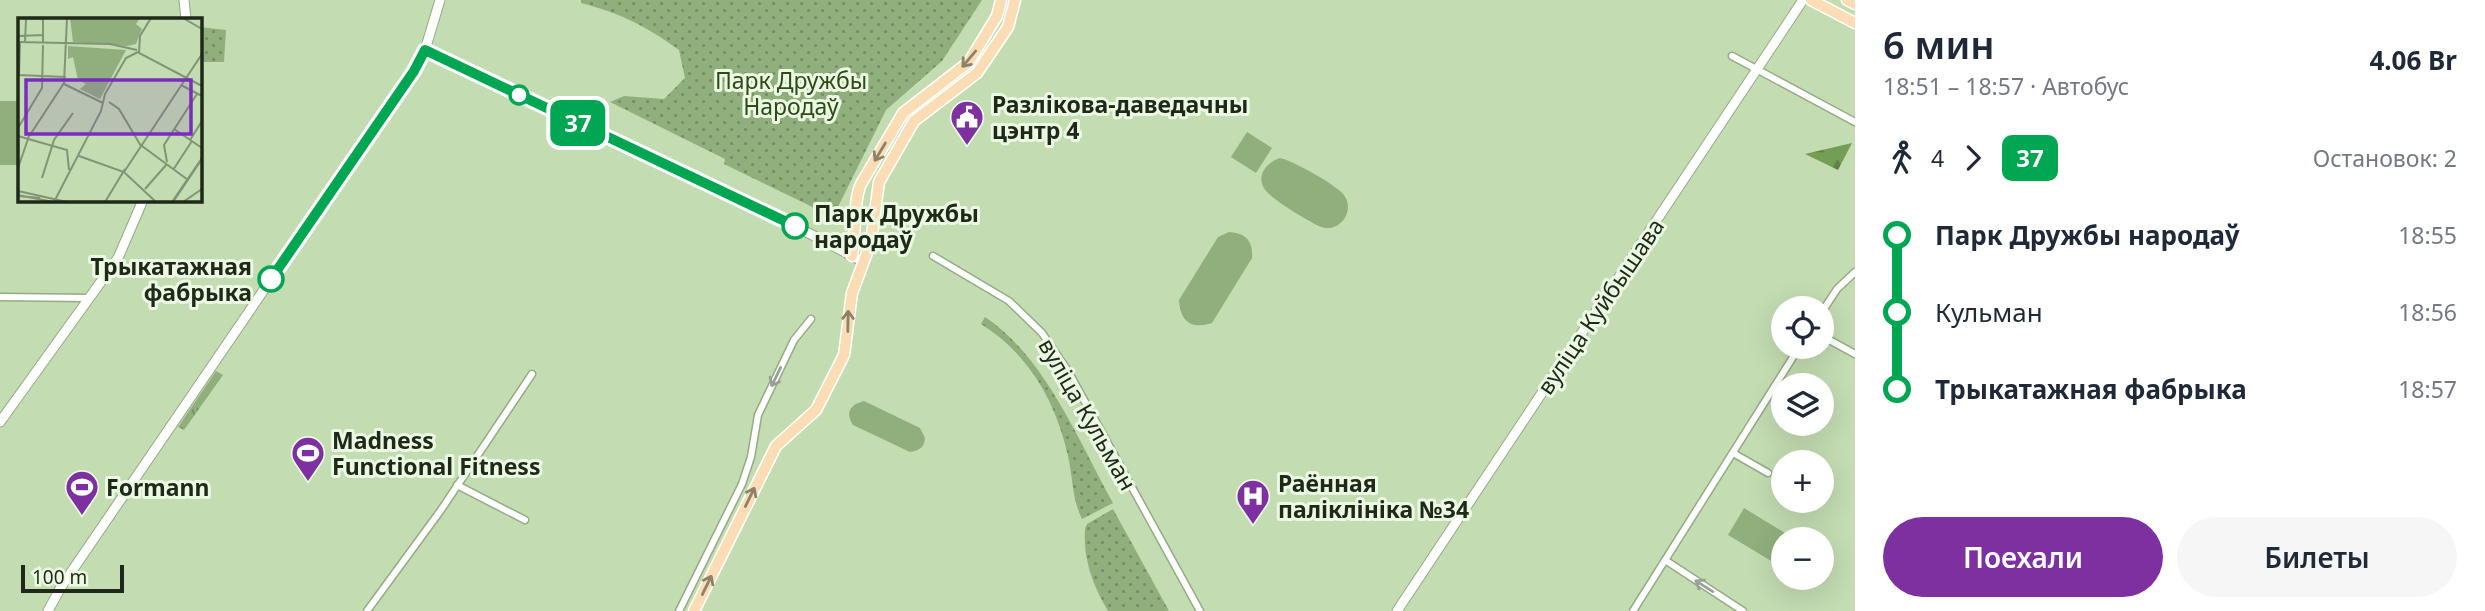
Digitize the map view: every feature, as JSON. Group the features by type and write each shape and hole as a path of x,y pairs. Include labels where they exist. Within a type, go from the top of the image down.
{"main road":[{"path":"184,0 186,18"},
{"path":"48,611 68,577 414,71 425,50 440,0"},
{"path":"852,256 858,191 861,184 903,114 969,62 997,16 1001,0"},
{"path":"694,611 776,446 816,410 844,355 852,293 871,242 879,182 914,121 977,73 1007,27 1015,0"},
{"name":"вуліца Куйбышава","path":"1397,611 1803,0"},
{"path":"1811,0 1855,23"},
{"path":"1847,0 1855,4"},
{"path":"425,50 795,226 864,262"},
{"path":"0,422 118,258 143,201"}],"street":[{"path":"1732,56 1855,122"},
{"name":"вуліца Кульман","path":"933,256 1009,301 1042,332 1068,371 1200,611"},
{"path":"1833,296 1855,272"},
{"path":"0,297 89,298"},
{"path":"678,611 746,473 758,415 794,340 811,318"},
{"path":"1834,343 1855,354"},
{"path":"1633,611 1792,359"},
{"path":"367,611 532,374"},
{"path":"1733,453 1769,473"},
{"path":"457,485 525,520"},
{"path":"1665,560 1743,611"}],"green space":[{"name":"Парк Дружбы Народаў","path":"581,0 982,0 942,61 886,110 833,217 724,164 725,159 610,102 624,96 664,99 685,78 679,50 632,21 581,3"},
{"path":"201,27 226,30 224,62 201,62"},
{"path":"0,101 18,101 18,165 0,165"},
{"path":"1247,132 1272,148 1256,173 1231,157"},
{"path":"1852,143 1838,170 1805,154"},
{"path":"1280,158 1304,168 1344,195 1348,208 1338,225 1326,228 1319,226 1279,202 1264,189 1262,173 1269,164"},
{"path":"1229,232 1240,234 1247,239 1252,258 1212,323 1198,325 1188,322 1184,318 1179,300 1218,237"},
{"path":"985,317 1006,334 1043,377 1113,503 1082,519 1074,496 1063,436 1048,398 1013,350 981,324"},
{"path":"216,371 223,375 184,430 178,427"},
{"path":"864,401 920,428 925,438 922,446 910,452 853,425 849,416 850,410"},
{"path":"1744,508 1775,527 1771,527 1771,561 1728,535"},
{"path":"1113,509 1169,611 1108,611 1103,602 1087,562 1085,529 1087,524"}],"bus line":[{"name":"37","path":"271,279 414,71 425,50 795,226"}],"place":[{"name":"Разлікова-даведачны цэнтр 4","path":"967,147"},
{"name":"Парк Дружбы народаў","path":"795,226"},
{"name":"Трыкатажная фабрыка","path":"271,279"},
{"name":"Madness Functional Fitness","path":"308,483"},
{"name":"Formann","path":"82,517"},
{"name":"Раённая паліклініка №34","path":"1253,526"}]}
